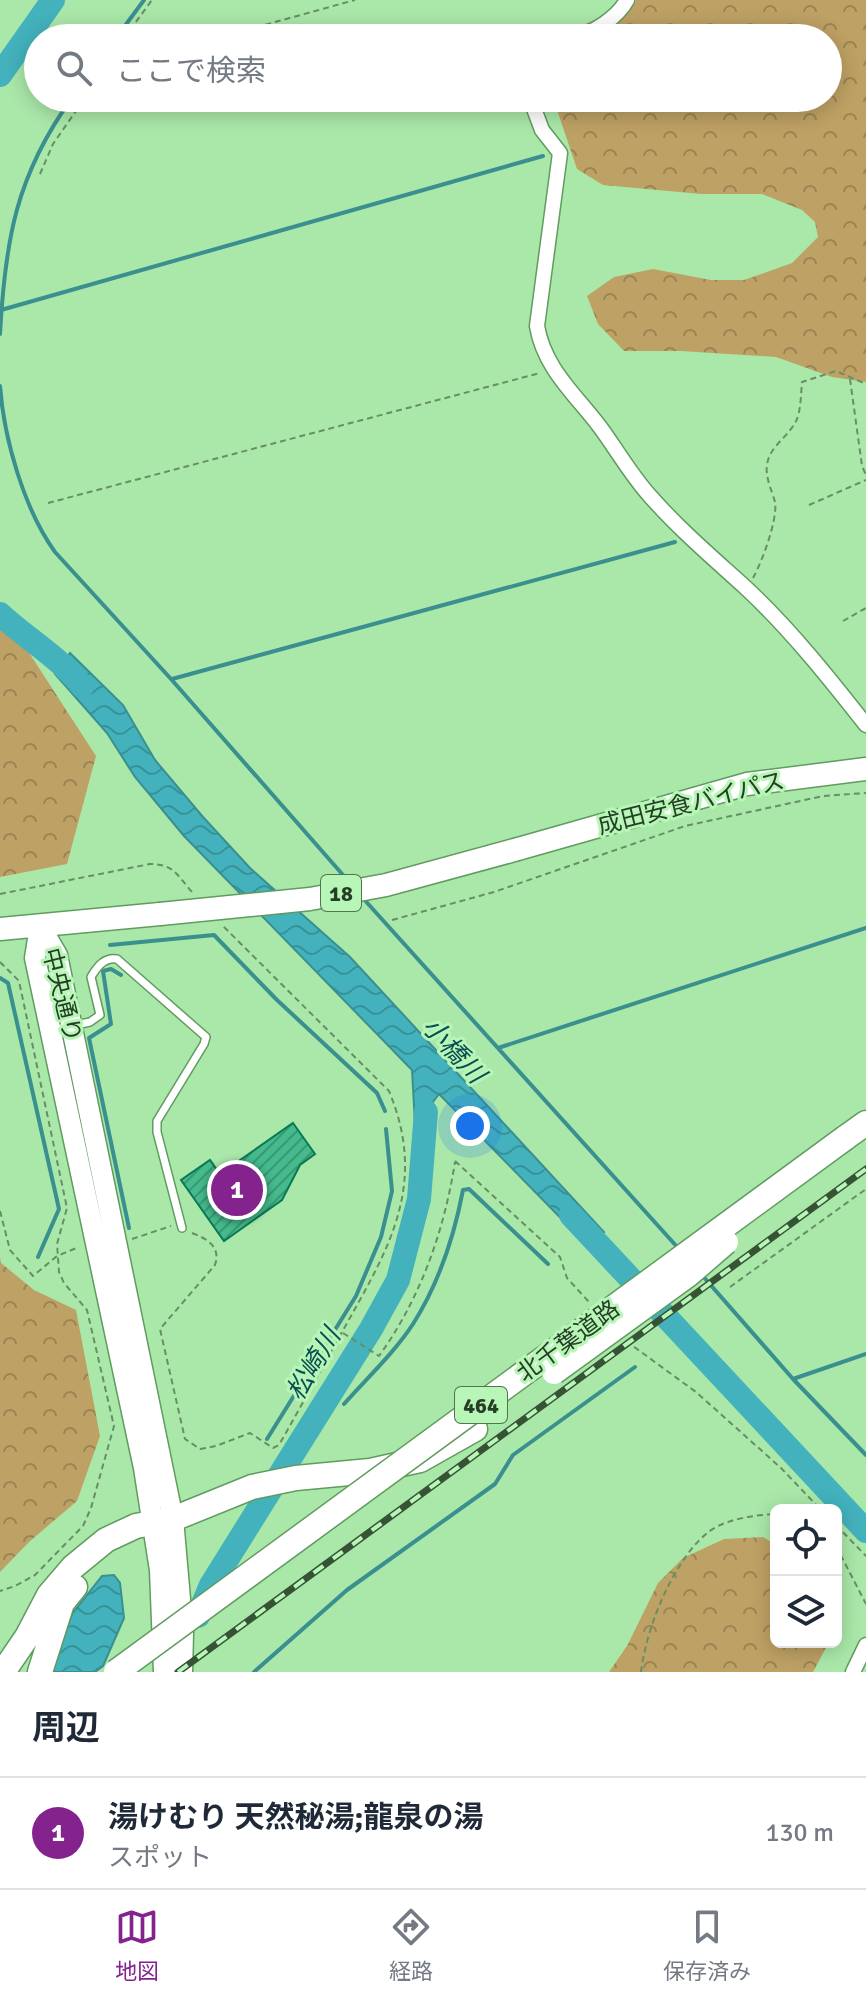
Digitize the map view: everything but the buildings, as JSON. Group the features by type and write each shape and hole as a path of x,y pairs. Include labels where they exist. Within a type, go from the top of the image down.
{"highway":[{"name":"北千葉道路","path":"116,1672 866,1123"},
{"path":"3,1672 27,1637 49,1595 73,1567 106,1540 136,1526 163,1520 252,1487 296,1478 370,1471 420,1460 451,1444 689,1274 845,1138"},
{"path":"40,1672 62,1603 85,1573 126,1549 163,1520"}],"main road":[{"name":"成田安食バイパス","path":"40,926 310,899 371,888 747,784 866,769"},
{"name":"18","path":"0,929 40,926"}],"street":[{"path":"602,24 621,10 627,0"},
{"path":"535,112 542,130 560,153 537,326 540,344 552,368 648,494 699,548 747,590 821,668 866,725"},
{"name":"中央通り","path":"40,926 57,955 117,1242 169,1569 183,1633 182,1672"},
{"name":"中央通り","path":"40,926 35,958 49,1031 144,1468 163,1520"},
{"name":"中央通り","path":"164,1672 169,1569"},
{"path":"853,1672 866,1645"}],"lane":[{"path":"49,1031 90,1022 100,1015 91,977 98,965 110,958 117,959 206,1037 157,1121 157,1132 182,1228"}],"path":[{"path":"134,24 152,0"},
{"path":"268,24 355,0"},
{"path":"40,174 53,144 75,112"},
{"path":"48,503 552,368"},
{"path":"747,590 766,555 765,545 775,519 775,504 766,466 771,452 797,419 802,382 836,371 866,384"},
{"path":"850,377 862,466 866,475"},
{"path":"809,505 866,480"},
{"path":"843,621 866,608"},
{"path":"392,920 494,892 685,826 823,796 866,793"},
{"path":"0,894 150,864 165,864 194,894"},
{"path":"117,1242 176,1225 203,1237 216,1248 219,1255 215,1265 160,1329 185,1439 200,1449 250,1433 273,1448 279,1445 384,1257 396,1224 404,1171 397,1112 389,1091 223,927"},
{"path":"0,962 19,981 67,1208 57,1244 61,1278 87,1310 114,1426 83,1526 35,1575 0,1591"},
{"path":"342,1332 379,1356 398,1330 434,1248 449,1199 455,1161 560,1257 567,1278 589,1301"},
{"path":"730,1287 866,1189"},
{"path":"0,1211 10,1250 33,1276 57,1256 82,1246 96,1246"},
{"path":"621,1336 696,1392 781,1468 814,1504"},
{"path":"641,1672 651,1630 670,1582 694,1547 706,1533 718,1526 770,1514"},
{"path":"842,1531 866,1556"},
{"path":"842,1558 866,1604"}],"green space":[{"path":"636,0 866,0 866,382 832,377 776,357 624,351 598,324 587,296 614,277 653,269 711,280 744,280 792,263 818,237 815,222 802,210 762,194 701,194 603,185 577,169 558,112 842,112 842,24 585,24"},
{"path":"0,618 26,648 96,756 67,864 0,877"},
{"path":"0,1257 1,1263 34,1290 76,1310 100,1436 77,1501 0,1572"},
{"path":"763,1537 770,1541 770,1648 826,1648 813,1672 609,1672 627,1646 658,1583 683,1558 724,1539"}],"water":[{"path":"70,653 123,705 155,760 250,868 350,957 604,1232 587,1245 439,1094 433,1102 433,1163 415,1124 412,1070 184,836 135,777 107,733 55,674"},
{"path":"114,1575 120,1583 124,1618 103,1666 95,1672 52,1672 72,1614 102,1576"}],"waterway":[{"name":"小橋川","path":"36,24 53,0"},
{"path":"126,24 144,0"},
{"name":"小橋川","path":"0,75 24,41"},
{"path":"0,334 5,269 17,210 38,154 62,112"},
{"path":"1,310 543,156"},
{"path":"0,386 17,473 34,515 55,552 350,883"},
{"path":"172,679 675,542"},
{"name":"小橋川","path":"0,614 63,666 82,686"},
{"path":"361,896 679,1249"},
{"path":"498,1048 866,928"},
{"path":"110,945 214,935 277,1000 377,1093 385,1111"},
{"path":"121,975 111,969 103,971 111,1024 89,1038 129,1228"},
{"path":"0,978 8,983 59,1209 38,1257"},
{"name":"松崎川","path":"198,1616 211,1585 371,1329 398,1280 419,1199 426,1112"},
{"path":"267,1439 356,1296 381,1237 392,1191 386,1129"},
{"path":"344,1404 397,1345 431,1292 455,1225 463,1190 469,1189 548,1264"},
{"name":"小橋川","path":"571,1215 866,1531"},
{"path":"701,1274 793,1379 866,1455"},
{"path":"793,1379 866,1354"},
{"path":"254,1672 347,1590 495,1484 513,1455 635,1367"}],"railway":[{"path":"178,1672 866,1169"}],"place":[{"name":"湯けむり 天然秘湯;龍泉の湯","path":"237,1190"}]}
